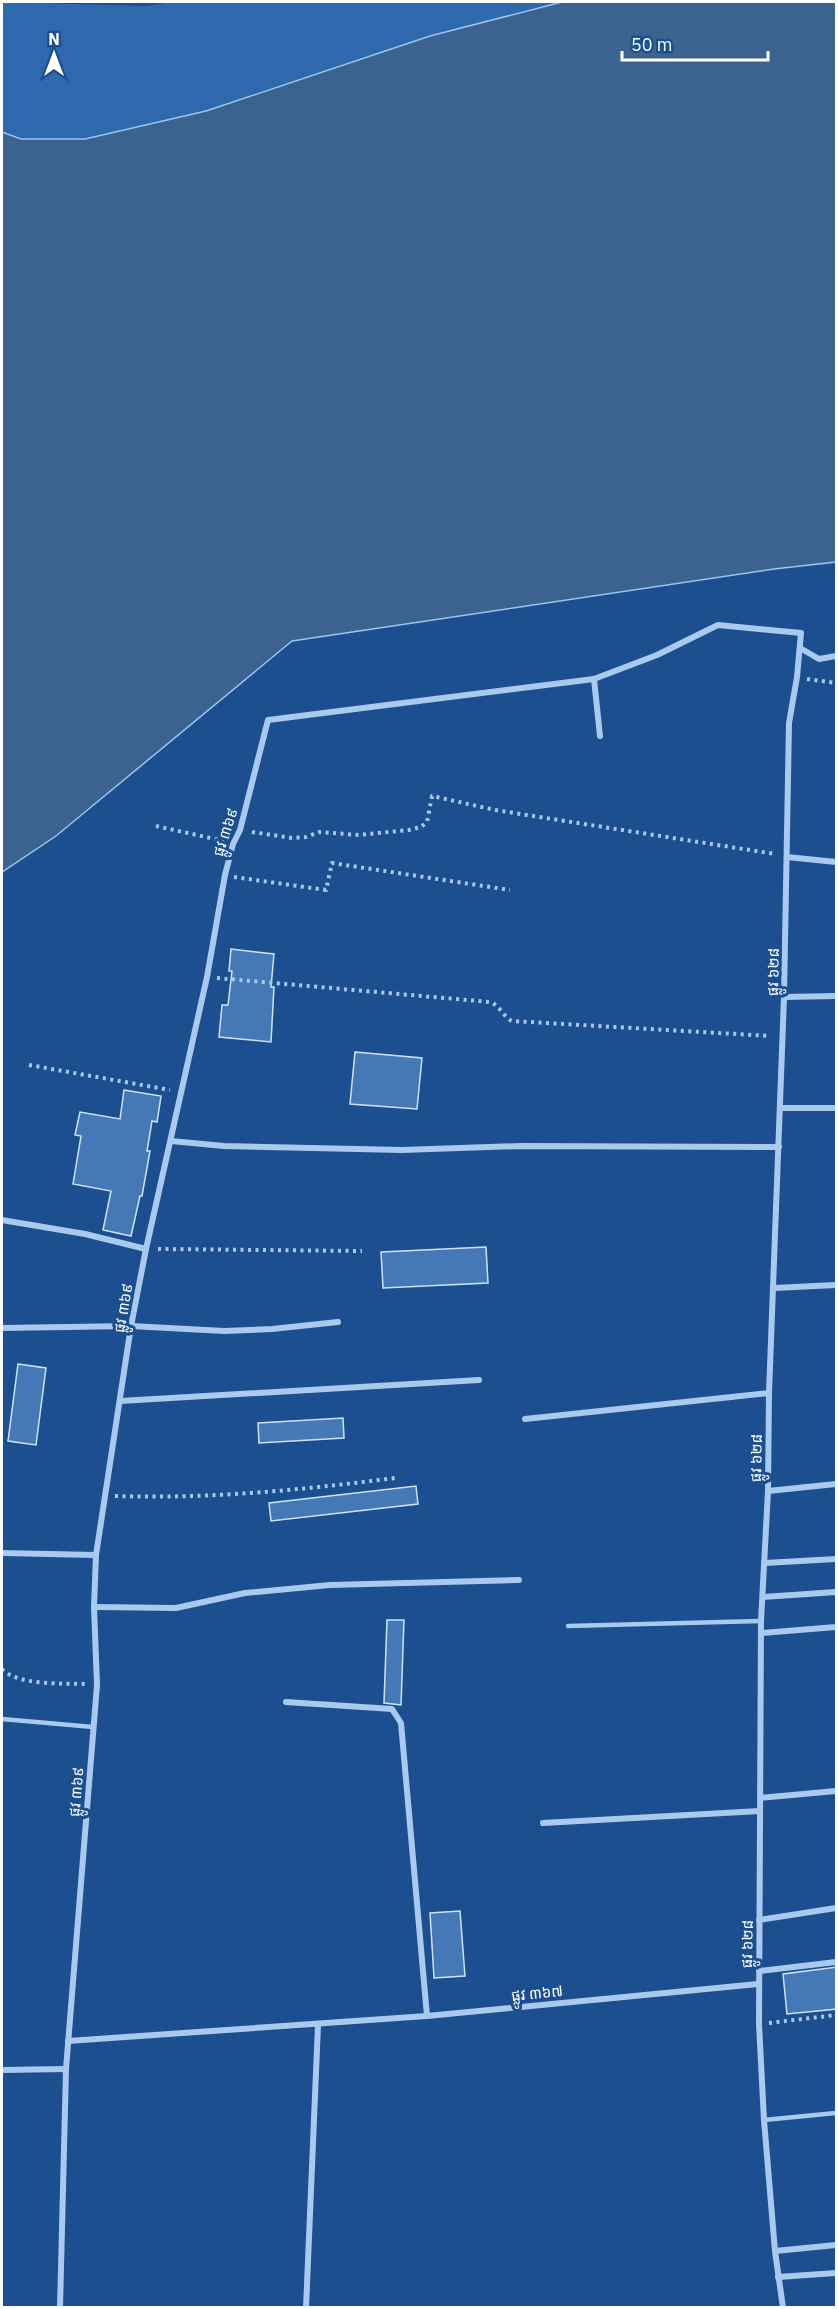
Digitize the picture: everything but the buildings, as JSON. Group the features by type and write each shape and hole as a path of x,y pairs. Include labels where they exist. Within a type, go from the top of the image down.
{"street":[{"name":"ផ្លូវ ៣៦៩","path":"60,2307 66,2069 97,1685 94,1607 96,1555 131,1326 146,1249 183,1092 225,875 233,844 240,830 268,720 594,679 657,655 718,625 801,633 800,648"},
{"path":"800,648 819,659 837,656"},
{"name":"ផ្លូវ ៦២៨","path":"783,2307 774,2251 759,2024 761,1621 768,1491 769,1393 783,1037 789,723 800,648"},
{"path":"594,679 600,736"},
{"path":"787,856 837,862"},
{"path":"784,997 837,996"},
{"path":"780,1108 837,1108"},
{"path":"171,1141 224,1146 402,1150 521,1146 779,1147"},
{"path":"2,1220 85,1234 146,1249"},
{"path":"774,1288 837,1286"},
{"path":"2,1328 131,1326 224,1331 338,1322"},
{"path":"120,1401 479,1380"},
{"path":"525,1419 769,1393"},
{"path":"768,1491 837,1484"},
{"path":"2,1553 96,1555"},
{"path":"765,1563 837,1559"},
{"path":"94,1607 176,1608 245,1593 330,1585 519,1580"},
{"path":"763,1597 837,1592"},
{"path":"761,1633 837,1627"},
{"path":"286,1701 392,1709 401,1723 427,2016"},
{"path":"760,1798 837,1791"},
{"path":"543,1823 760,1811"},
{"path":"759,1920 837,1908"},
{"path":"759,1971 837,1962"},
{"name":"ផ្លូវ ៣៦៧","path":"68,2041 427,2016 758,1983"},
{"path":"306,2307 318,2025"},
{"path":"2,2070 66,2069"},
{"path":"774,2251 837,2245"},
{"path":"778,2277 837,2273"}],"lane":[{"path":"568,1626 761,1621"},
{"path":"2,1719 93,1727"},
{"path":"764,2120 837,2113"}],"path":[{"path":"797,677 837,684"},
{"path":"240,830 292,838 306,837 320,832 359,835 409,830 421,827 427,822 432,796 495,810 787,856"},
{"path":"156,826 233,844"},
{"path":"225,875 326,890 332,863 510,890"},
{"path":"207,977 490,1002 495,1004 508,1020 512,1021 783,1037"},
{"path":"29,1065 183,1092"},
{"path":"146,1249 362,1251"},
{"path":"105,1496 176,1498 231,1495 311,1489 395,1478"},
{"path":"2,1669 8,1676 21,1680 97,1685"},
{"path":"759,2024 837,2015"}],"shaded area":[{"path":"2,2 146,6 172,2 562,2 430,36 206,111 85,139 21,139 2,132"},
{"path":"562,2 836,2 836,562 774,569 292,641 56,836 2,872 2,132 21,139 85,139 206,111 430,36"}]}
